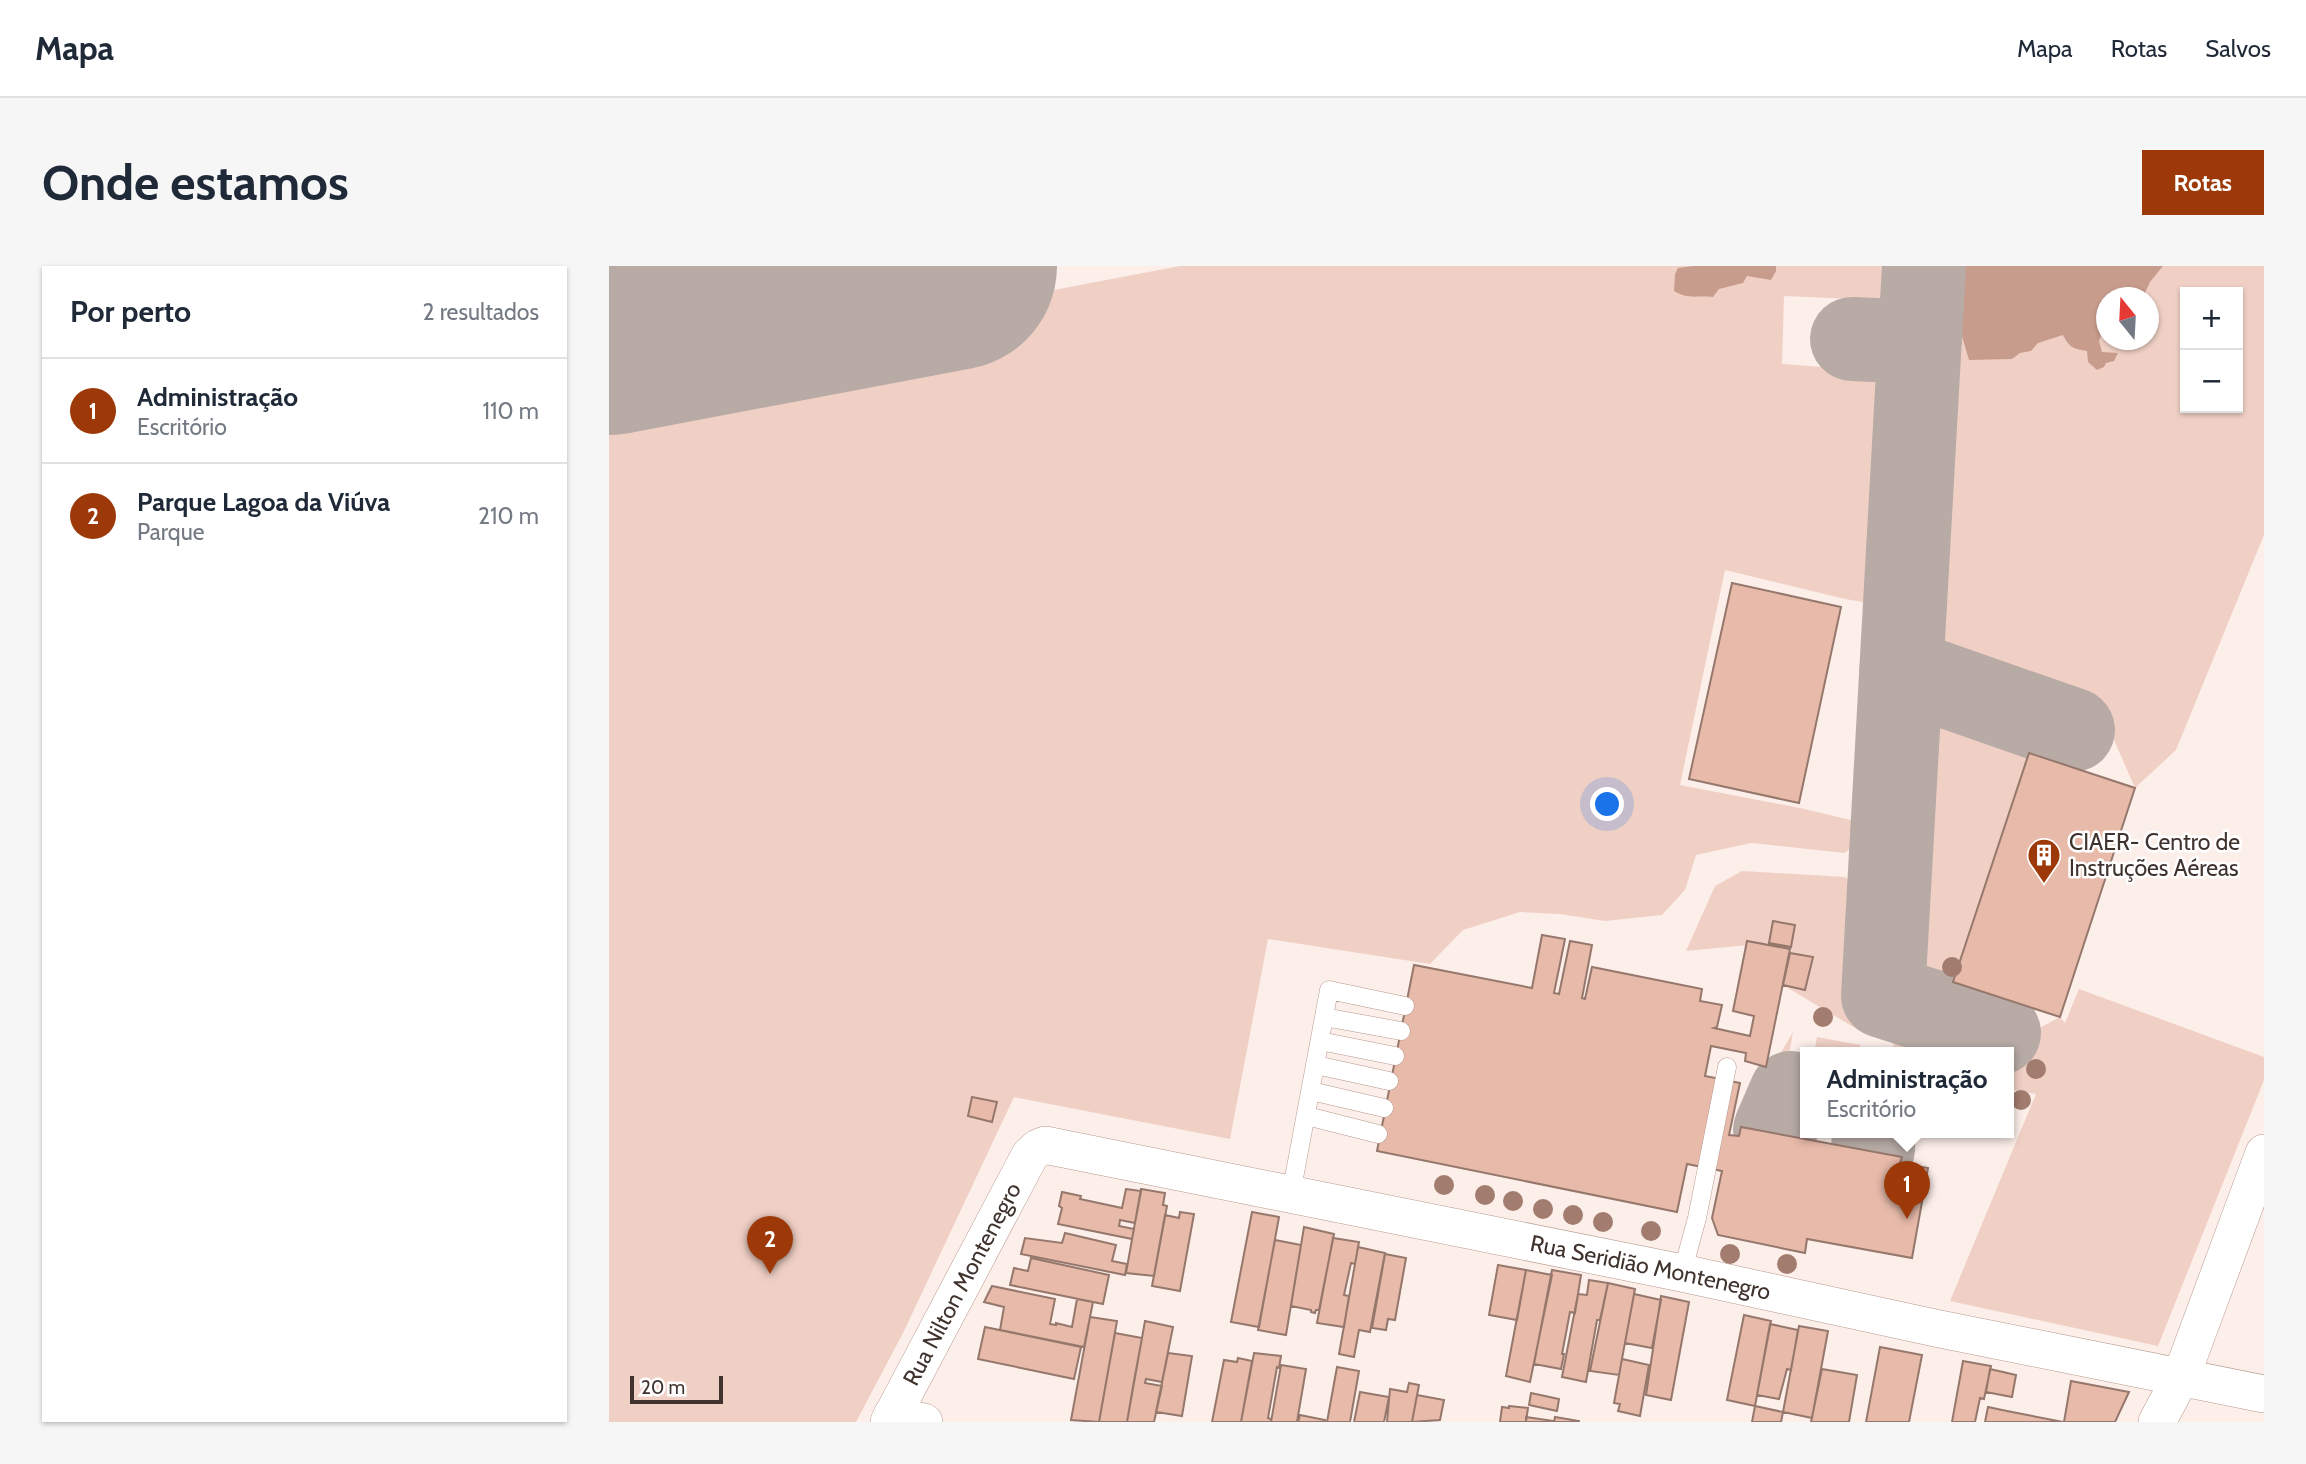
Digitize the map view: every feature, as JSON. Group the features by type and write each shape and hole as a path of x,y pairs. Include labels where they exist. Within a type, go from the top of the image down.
{"street":[{"name":"Rua Seridião Montenegro","path":"1038,1148 1052,1146 2264,1394"},
{"name":"Rua Nilton Montenegro","path":"902,1420 1030,1155 1038,1148"},
{"path":"2157,1422 2181,1377 2264,1153"}],"lane":[{"path":"1291,1194 1329,990 1405,1006"},
{"path":"1324,1017 1401,1031"},
{"path":"1320,1041 1395,1056"},
{"path":"1316,1065 1389,1081"},
{"path":"1682,1273 1697,1218 1727,1067"},
{"path":"1311,1091 1384,1108"},
{"path":"1307,1116 1378,1134"}],"shaded area":[{"path":"609,266 744,266 609,292"},
{"path":"1180,266 1908,266 1905,328 1853,325 1853,299 1784,296 1782,364 1850,369 1852,352 1903,355 1888,606 1845,599 1725,570 1680,785 1876,826 1845,853 1751,843 1696,855 1685,890 1662,915 1605,921 1560,914 1520,912 1463,930 1430,964 1268,939 1230,1139 1014,1097 904,1331 856,1422 609,1422 609,375"},
{"path":"1776,266 1776,271 1771,280 1747,276 1743,283 1719,289 1713,297 1689,296 1674,291 1678,268"},
{"path":"1941,266 2264,266 2264,535 2176,750 2135,788 2107,724 1936,667 1919,651"},
{"path":"1956,266 2163,266 2148,287 2096,287 2096,350 2118,353 2114,361 2097,370 2088,362 2087,351 2072,347 2063,335 2038,343 2031,351 2020,353 2012,359 1969,360 1951,310"},
{"path":"1925,689 2033,727 2024,754 2029,753 1953,982 1996,1007 1977,1017 1908,993 1901,972 1916,696 1917,692"},
{"path":"1742,871 1845,877 1872,896 1860,1031 1783,985 1805,989 1813,958 1790,953 1794,925 1773,921 1769,943 1686,951 1715,886"},
{"path":"2079,989 2264,1057 2264,1080 2158,1346 1950,1301 2036,1094 2014,1090 2014,1047 1894,1047 1894,1022 1898,1014 2006,1046 2060,1017 2065,1023"},
{"path":"1793,1032 1786,1073 1781,1082 1773,1085 1763,1083"},
{"path":"1817,1037 1860,1045 1860,1047 1815,1047"}],"building":[{"path":"1732,583 1841,607 1799,803 1689,779"},
{"name":"CIAER- Centro de Instruções Aéreas","path":"2029,753 2135,788 2060,1017 1953,982"},
{"path":"1773,921 1795,925 1791,947 1769,943"},
{"path":"1542,935 1565,939 1554,993 1559,994 1570,941 1592,945 1582,998 1585,999 1592,967 1702,989 1700,1001 1722,1005 1717,1027 1714,1028 1750,1036 1754,1016 1733,1011 1747,941 1790,949 1766,1067 1745,1061 1746,1053 1711,1046 1705,1076 1740,1083 1729,1135 1739,1136 1741,1127 1902,1157 1900,1163 1928,1168 1912,1258 1807,1239 1805,1253 1718,1235 1712,1218 1722,1171 1687,1164 1677,1212 1377,1151 1414,965 1532,988"},
{"path":"1790,953 1813,957 1805,990 1783,985"},
{"path":"972,1097 997,1102 992,1122 968,1116"},
{"path":"1126,1189 1141,1191 1135,1223 1120,1220 1119,1226 1134,1229 1132,1239 1058,1224 1062,1192 1081,1196 1080,1199 1122,1208"},
{"path":"1141,1189 1165,1193 1163,1205 1167,1206 1154,1276 1126,1273"},
{"path":"1180,1212 1194,1214 1180,1291 1152,1286 1165,1215 1179,1218"},
{"path":"1252,1212 1279,1217 1259,1327 1231,1322"},
{"path":"1304,1227 1334,1234 1319,1310 1315,1313 1291,1306"},
{"path":"1065,1233 1116,1245 1112,1261 1127,1264 1125,1275 1021,1254 1025,1238 1062,1243"},
{"path":"1333,1238 1359,1242 1355,1264 1351,1263 1344,1295 1349,1296 1344,1327 1317,1323"},
{"path":"1275,1240 1301,1245 1286,1335 1258,1330"},
{"path":"1358,1247 1385,1253 1370,1332 1359,1330 1354,1357 1339,1354"},
{"path":"1385,1254 1406,1258 1395,1320 1388,1319 1386,1330 1372,1328"},
{"path":"1031,1258 1109,1275 1103,1304 1010,1285 1014,1268 1028,1271"},
{"path":"1498,1265 1526,1270 1517,1320 1489,1315"},
{"path":"1526,1270 1552,1275 1530,1382 1506,1376"},
{"path":"1552,1270 1581,1275 1575,1313 1570,1312 1561,1369 1534,1364"},
{"path":"1589,1280 1608,1283 1600,1320 1597,1320 1586,1382 1562,1377 1578,1294 1587,1295"},
{"path":"1608,1283 1635,1289 1619,1375 1590,1371"},
{"path":"992,1286 1055,1299 1050,1324 1056,1325 1072,1327 1077,1299 1093,1302 1084,1347 1000,1330 1004,1307 984,1302"},
{"path":"1634,1294 1661,1300 1652,1348 1625,1343"},
{"path":"1661,1296 1689,1302 1671,1400 1646,1395"},
{"path":"1744,1315 1771,1321 1755,1406 1727,1400"},
{"path":"1090,1317 1117,1321 1099,1422 1071,1420"},
{"path":"1145,1321 1173,1327 1162,1382 1146,1379 1145,1383 1162,1386 1154,1422 1127,1422"},
{"path":"1770,1324 1798,1330 1791,1370 1787,1369 1779,1399 1757,1395"},
{"path":"1799,1326 1828,1331 1812,1418 1783,1412"},
{"path":"985,1327 1081,1347 1074,1379 978,1359"},
{"path":"1115,1333 1142,1338 1127,1422 1099,1422"},
{"path":"1880,1347 1922,1355 1909,1422 1866,1422"},
{"path":"1168,1353 1192,1356 1182,1416 1156,1412"},
{"path":"1254,1353 1281,1356 1268,1418 1271,1422 1241,1422"},
{"path":"1238,1358 1252,1361 1241,1422 1212,1422 1224,1360 1237,1362"},
{"path":"1622,1359 1649,1365 1640,1416 1618,1411 1620,1404 1614,1403"},
{"path":"1963,1361 1991,1366 1984,1399 1980,1398 1975,1422 1952,1422"},
{"path":"1281,1365 1306,1369 1297,1422 1271,1422"},
{"path":"1337,1367 1359,1371 1350,1422 1327,1422"},
{"path":"1822,1369 1857,1375 1849,1422 1811,1422"},
{"path":"1990,1369 2016,1375 2012,1397 1986,1392"},
{"path":"2071,1381 2129,1392 2115,1422 2064,1422"},
{"path":"1409,1383 1419,1385 1412,1422 1387,1422 1390,1389 1407,1392"},
{"path":"1360,1392 1389,1397 1384,1422 1354,1422"},
{"path":"1531,1393 1559,1399 1557,1411 1529,1405"},
{"path":"1417,1395 1444,1400 1440,1420 1412,1422"},
{"path":"1755,1406 1783,1412 1781,1422 1752,1422"},
{"path":"1502,1407 1528,1408 1526,1422 1500,1422"},
{"path":"1988,1407 2007,1411 2063,1422 1985,1422"},
{"path":"1300,1415 1325,1420 1325,1422 1298,1422"},
{"path":"1526,1417 1554,1421 1554,1422 1526,1422"},
{"path":"1555,1417 1579,1421 1579,1422 1554,1422"}],"taxiway":[{"path":"1924,266 1883,996 1999,1033"},
{"path":"1852,339 1920,342"},
{"path":"1901,670 2073,730"},
{"path":"1775,1130 1791,1093 1800,1095"},
{"path":"1873,1149 1874,1138"}],"runway":[{"path":"609,331 953,266"}],"place":[{"name":"CIAER- Centro de Instruções Aéreas","path":"2044,885"},
{"name":"Administração","path":"1907,1219"},
{"name":"Parque Lagoa da Viúva","path":"770,1274"}]}
